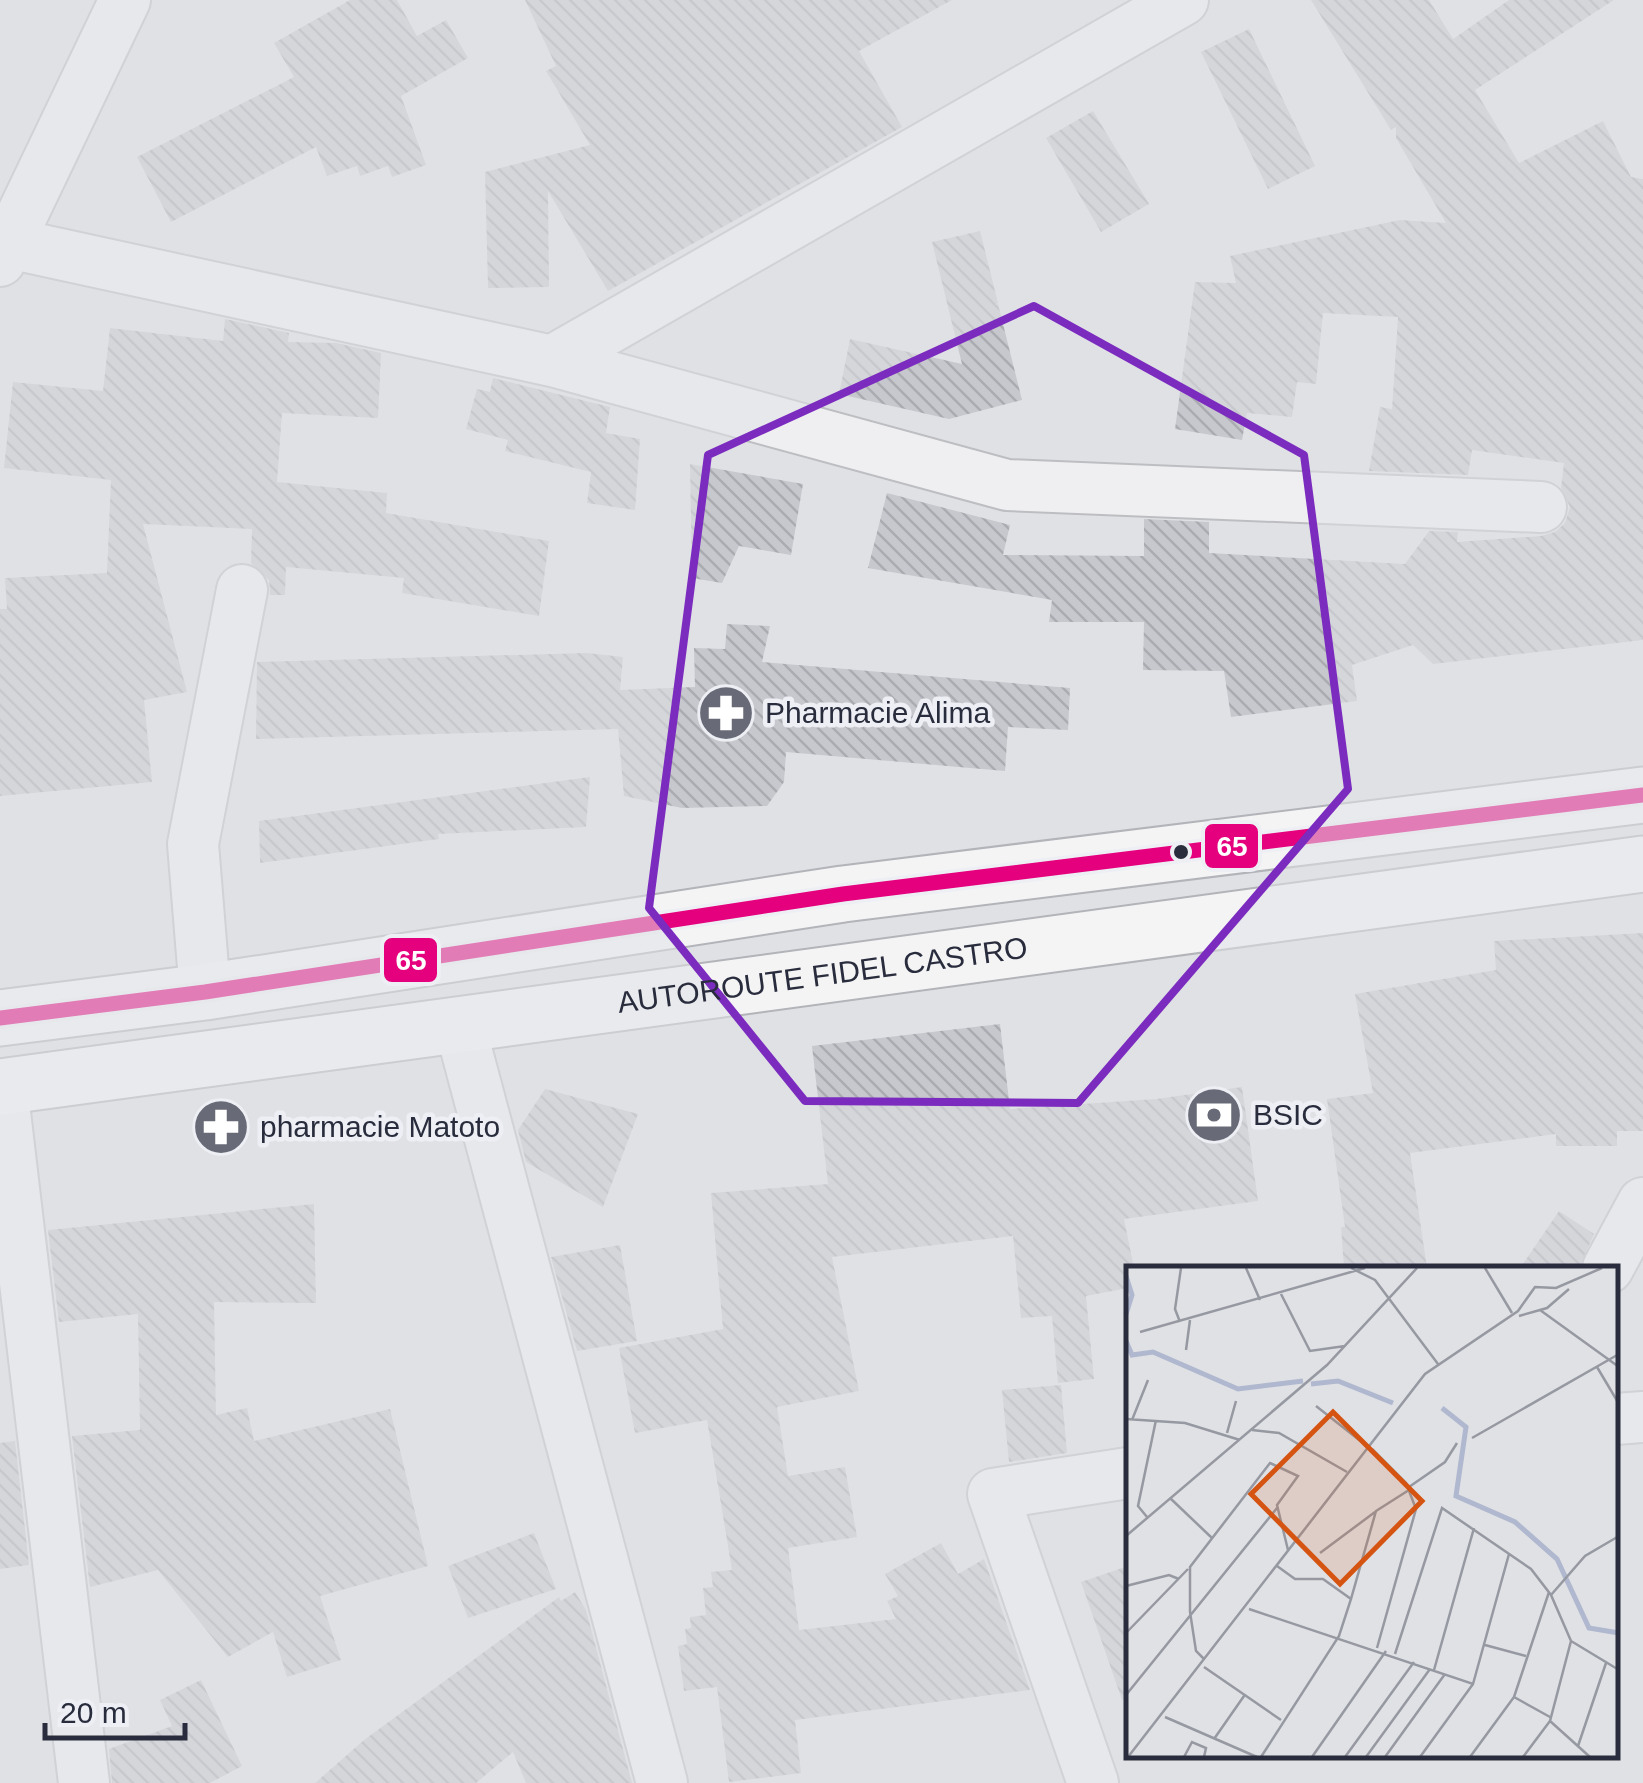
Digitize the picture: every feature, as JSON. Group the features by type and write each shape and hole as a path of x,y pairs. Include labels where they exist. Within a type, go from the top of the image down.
{"highway":[{"path":"0,1018 206,992 843,894 1643,795"},
{"name":"AUTOROUTE FIDEL CASTRO","path":"1,1087 1643,864"}],"street":[{"path":"125,0 4,252 552,361 1006,485 1541,507"},
{"path":"552,361 1183,0"},
{"path":"206,992 193,844 242,590"},
{"path":"460,1026 662,1783"},
{"path":"1,1087 84,1783"},
{"path":"1609,1266 1643,1203"},
{"path":"1618,1419 1643,1417"},
{"path":"1094,1783 993,1494 1126,1473"}],"highlighted area":[{"path":"1034,306 1304,455 1348,789 1078,1103 805,1101 649,908 708,455"}],"building":[{"path":"350,0 397,0 417,36 446,20 468,58 401,96 426,165 392,177 388,166 360,176 357,166 327,176 316,147 171,222 137,157 294,77 274,43"},
{"path":"525,0 952,0 859,51 902,127 608,291 548,191 549,287 488,288 485,172 590,145 546,71 556,66"},
{"path":"1311,0 1429,0 1453,39 1509,0 1614,0 1475,90 1519,163 1603,121 1631,177 1643,179 1643,640 1433,664 1413,645 1352,665 1357,701 1231,717 1224,671 1143,670 1144,622 1049,622 1052,600 868,568 887,493 1010,525 1003,555 1144,556 1144,519 1209,522 1209,553 1405,564 1429,531 1458,532 1457,542 1541,536 1555,532 1565,523 1570,507 1561,488 1564,463 1472,450 1468,475 1369,471 1380,407 1392,409 1398,317 1323,313 1316,384 1297,382 1292,417 1247,413 1242,440 1175,429 1195,282 1236,283 1230,256 1400,220 1446,223 1396,138 1396,127 1391,130"},
{"path":"1249,29 1315,166 1268,189 1201,52"},
{"path":"1093,111 1149,204 1101,232 1046,138"},
{"path":"980,231 998,303 995,305 998,304 1022,400 949,419 839,394 850,339 962,364 932,242"},
{"path":"225,319 289,333 288,342 336,343 381,353 378,418 282,413 277,482 387,493 386,513 549,541 539,616 402,593 404,578 286,567 285,595 270,595 269,580 251,563 252,529 143,524 187,692 144,700 152,782 0,796 0,609 7,609 5,578 107,573 111,480 4,468 13,382 103,391 110,328 223,341"},
{"path":"493,378 610,407 606,433 640,439 635,510 587,503 591,472 505,451 508,440 466,429 477,389 490,392"},
{"path":"690,464 803,484 791,555 739,546 722,583 692,578"},
{"path":"727,624 770,626 762,662 1070,688 1068,730 1008,727 1005,771 786,752 784,782 767,806 682,808 624,796 618,729 256,739 257,662 587,653 623,657 620,690 695,687 694,648 725,649"},
{"path":"590,777 586,827 438,834 439,839 260,863 259,821"},
{"path":"1643,933 1643,1131 1617,1131 1617,1146 1556,1146 1556,1134 1410,1153 1427,1266 1344,1266 1341,1227 1345,1227 1327,1099 1373,1093 1355,994 1496,970 1494,941"},
{"path":"1000,1024 1010,1109 1156,1099 1242,1087 1258,1201 1124,1219 1134,1266 1126,1266 1126,1288 1086,1296 1094,1379 1058,1383 1052,1316 1021,1318 1013,1236 832,1257 859,1391 777,1407 788,1476 845,1467 857,1537 788,1548 799,1630 896,1619 887,1601 898,1596 885,1574 941,1543 958,1574 984,1559 1030,1690 795,1720 801,1773 729,1782 717,1687 684,1691 678,1646 687,1644 685,1629 691,1628 690,1617 706,1615 703,1588 713,1587 711,1572 732,1570 707,1420 635,1433 619,1348 723,1329 711,1193 828,1184 812,1046"},
{"path":"545,1089 638,1114 603,1207 526,1162 518,1130"},
{"path":"314,1204 316,1303 214,1302 216,1415 247,1408 254,1441 390,1409 428,1566 320,1596 341,1660 287,1677 273,1632 228,1657 158,1570 90,1587 72,1436 140,1430 138,1314 59,1322 48,1230"},
{"path":"1559,1211 1594,1234 1580,1266 1521,1266"},
{"path":"620,1245 637,1341 577,1351 551,1257"},
{"path":"1061,1385 1067,1453 1009,1462 1002,1390"},
{"path":"15,1441 29,1565 0,1569 0,1443"},
{"path":"534,1533 556,1589 468,1618 448,1566"},
{"path":"1126,1567 1126,1699 1122,1700 1081,1582"},
{"path":"575,1592 586,1610 632,1783 526,1783 513,1752 476,1783 315,1783 364,1740 559,1597 561,1601"},
{"path":"201,1680 242,1766 210,1783 112,1783 109,1749 172,1726 160,1700"}],"transit line":[{"name":"65","path":"0,1018 205,992 843,894 1643,795"}],"place":[{"name":"Pharmacie Alima","path":"726,713"},
{"name":"BSIC","path":"1214,1115"},
{"name":"pharmacie Matoto","path":"221,1127"}]}
